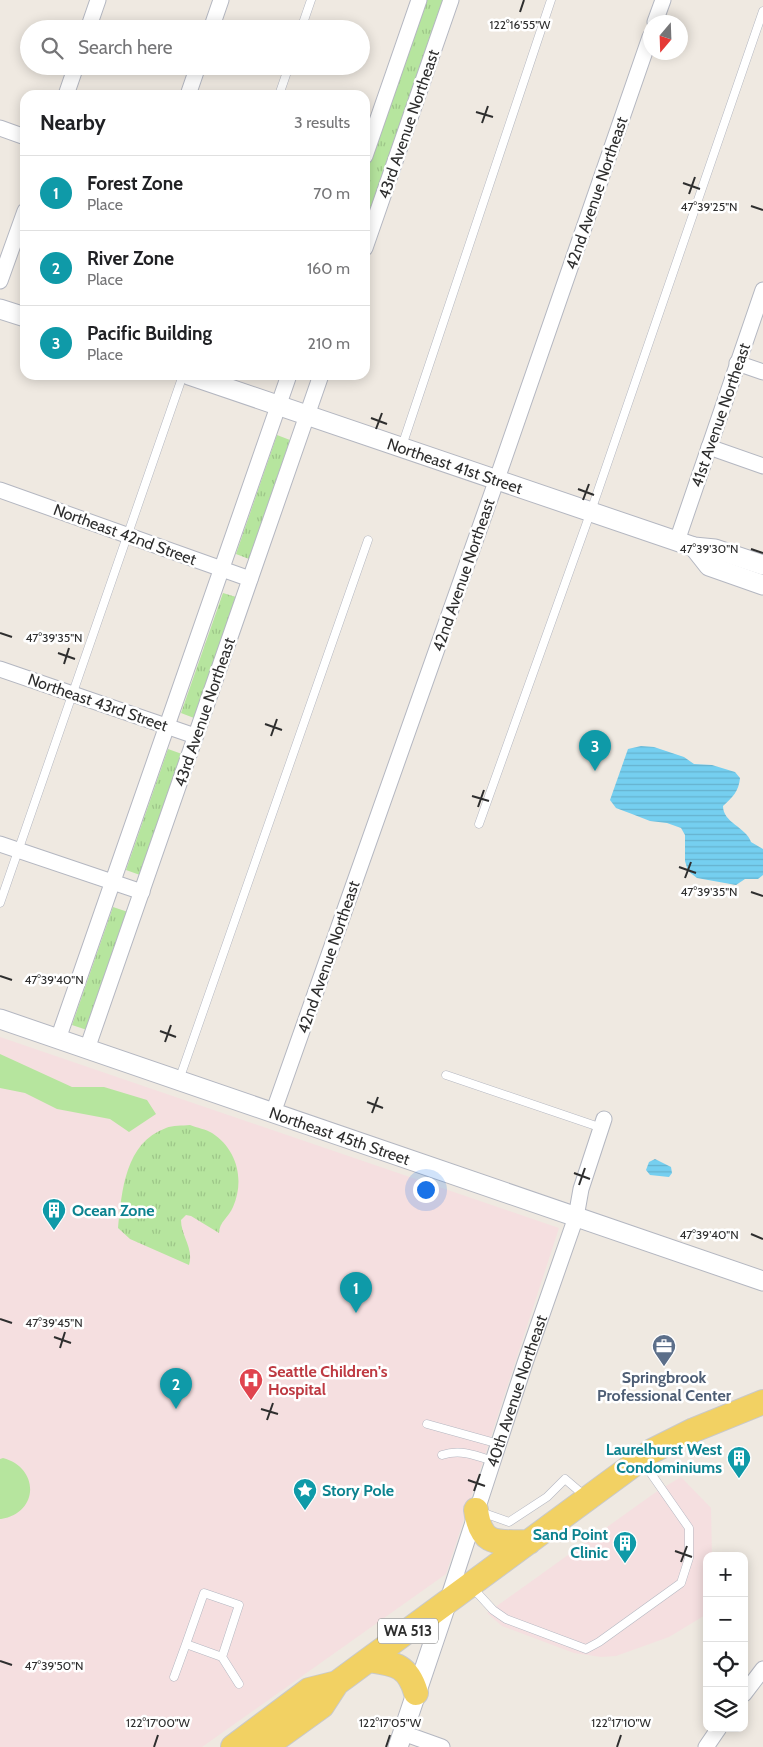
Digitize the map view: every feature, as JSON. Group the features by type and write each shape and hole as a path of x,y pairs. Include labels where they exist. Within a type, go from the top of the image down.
{"main road":[{"name":"WA 513","path":"270,1746 322,1706 337,1683 652,1451 694,1430 763,1402"},
{"path":"476,1510 478,1525 485,1536 493,1541 529,1542"},
{"path":"369,1660 390,1664 405,1671 412,1679 416,1693"},
{"name":"WA 513","path":"233,1747 309,1690 337,1683"}],"street":[{"path":"91,20 98,0"},
{"path":"214,20 220,0"},
{"name":"43rd Avenue Northeast","path":"370,142 419,0"},
{"name":"43rd Avenue Northeast","path":"370,233 450,0"},
{"path":"658,15 663,0"},
{"name":"42nd Avenue Northeast","path":"273,1112 497,479 643,57"},
{"path":"68,90 73,75"},
{"path":"190,90 195,75"},
{"path":"0,128 20,135"},
{"path":"0,281 20,225"},
{"name":"41st Avenue Northeast","path":"686,544 709,447 763,290"},
{"path":"0,309 20,315"},
{"path":"737,364 763,372"},
{"name":"Northeast 41st Street","path":"203,380 686,544 715,549 763,565"},
{"name":"43rd Avenue Northeast","path":"58,1039 287,380"},
{"name":"43rd Avenue Northeast","path":"87,1049 319,380"},
{"path":"709,447 763,466"},
{"name":"Northeast 42nd Street","path":"0,490 250,579"},
{"path":"686,544 709,566 763,585"},
{"name":"Northeast 43rd Street","path":"0,669 195,736"},
{"path":"0,844 142,892"},
{"name":"Northeast 45th Street","path":"0,1019 763,1281"},
{"name":"40th Avenue Northeast","path":"400,1740 576,1217 581,1189 603,1123"},
{"path":"748,1689 763,1669"},
{"path":"706,1747 716,1732"},
{"path":"400,1740 442,1747"}],"lane":[{"path":"305,20 311,0"},
{"path":"401,448 551,0"},
{"path":"480,824 591,511 763,11"},
{"path":"281,90 286,75"},
{"path":"0,903 181,380"},
{"path":"179,1080 368,540"},
{"path":"446,1075 603,1123"},
{"path":"427,1424 499,1444"},
{"path":"442,1455 458,1452 469,1453 493,1461"},
{"path":"469,1585 493,1610 506,1619 586,1649 599,1642 681,1583 689,1558 689,1528 641,1460"},
{"path":"476,1510 509,1522 547,1497 565,1479 588,1499"},
{"path":"174,1677 204,1593 238,1605 222,1657"},
{"path":"186,1644 222,1657 239,1684"}],"shaded area":[{"name":"Seattle Children's Hospital","path":"0,1037 559,1228 446,1574 202,1747 0,1747"},
{"path":"681,1477 711,1508 712,1552 703,1552 703,1616 669,1637 616,1656 601,1657 574,1653 502,1626 487,1613 656,1492"}],"green space":[{"path":"427,0 443,0 370,213 370,162"},
{"path":"277,435 290,440 249,559 236,554"},
{"path":"223,593 236,597 194,718 181,713"},
{"path":"168,749 182,754 140,875 126,870"},
{"path":"113,907 128,912 87,1030 72,1025"},
{"path":"0,1054 72,1087 104,1087 147,1100 156,1114 129,1132 110,1119 57,1109 25,1093 0,1088"},
{"path":"190,1125 212,1133 228,1148 236,1166 238,1186 237,1197 233,1207 219,1229 219,1233 191,1216 186,1215 181,1220 190,1253 189,1265 130,1239 118,1228 124,1184 134,1156 152,1135 166,1128"},
{"path":"3,1458 15,1463 24,1471 29,1480 30,1490 28,1500 23,1508 14,1515 0,1519 0,1459"}],"water":[{"path":"641,746 654,747 684,757 694,764 712,765 735,772 740,778 738,787 723,806 724,812 731,821 745,832 751,842 763,849 763,875 758,879 745,879 736,885 697,878 688,871 685,861 685,835 681,828 667,823 650,821 616,808 610,800 628,749"},
{"path":"655,1159 671,1167 672,1173 669,1177 650,1175 646,1170 649,1162"}],"place":[{"name":"Pacific Building","path":"595,771"},
{"name":"Ocean Zone","path":"54,1231"},
{"name":"Forest Zone","path":"356,1313"},
{"name":"Springbrook Professional Center","path":"664,1367"},
{"name":"Seattle Children's Hospital","path":"251,1401"},
{"name":"River Zone","path":"176,1409"},
{"name":"Laurelhurst West Condominiums","path":"739,1479"},
{"name":"Story Pole","path":"305,1511"},
{"name":"Sand Point Clinic","path":"625,1564"}]}
